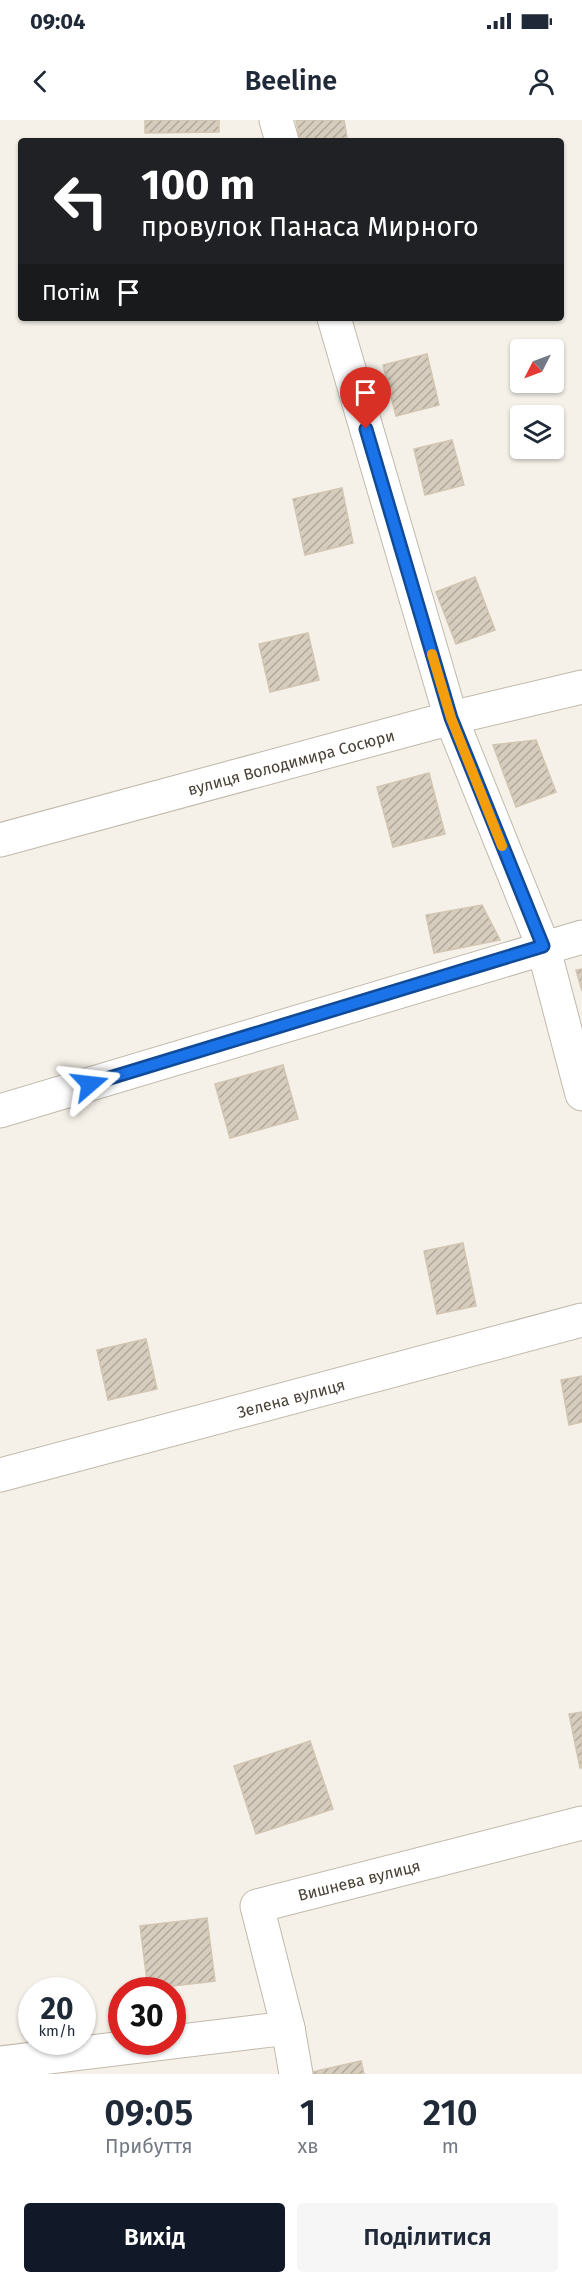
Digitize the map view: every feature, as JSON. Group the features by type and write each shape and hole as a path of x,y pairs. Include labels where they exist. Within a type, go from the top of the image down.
{"street":[{"path":"276,120 281,138"},
{"path":"335,321 451,718 543,946 582,1094"},
{"name":"вулиця Володимира Сосюри","path":"0,840 451,718 582,687"},
{"path":"0,1111 543,946 582,937"},
{"name":"Зелена вулиця","path":"0,1474 582,1320"},
{"name":"Вишнева вулиця","path":"296,2074 288,2028 257,1906 582,1823"},
{"path":"0,2063 288,2028"}],"building":[{"path":"145,120 219,120 219,132 145,133"},
{"path":"296,120 344,120 347,138 299,138"},
{"path":"427,354 439,405 396,416 383,365"},
{"path":"452,440 464,485 425,495 414,449"},
{"path":"342,488 353,543 305,555 293,499"},
{"path":"475,577 495,630 456,644 436,592"},
{"path":"308,633 319,680 270,692 259,644"},
{"path":"536,740 556,792 516,807 493,745"},
{"path":"429,773 445,834 393,847 377,787"},
{"path":"482,905 500,940 434,953 426,915"},
{"path":"582,969 582,991 576,970"},
{"path":"283,1065 298,1119 230,1138 215,1084"},
{"path":"463,1243 476,1306 437,1314 424,1251"},
{"path":"146,1339 157,1389 108,1400 97,1350"},
{"path":"582,1376 582,1422 569,1425 561,1380"},
{"path":"582,1712 582,1768 580,1768 569,1714"},
{"path":"310,1741 333,1809 256,1834 234,1766"},
{"path":"207,1918 215,1981 186,1984 186,1977 146,1977 140,1926"},
{"path":"361,2061 364,2074 313,2074 312,2072"}],"slow traffic":[{"path":"432,654 451,718 502,846"}],"route":[{"path":"90,1084 543,946 451,718 366,429"}]}
